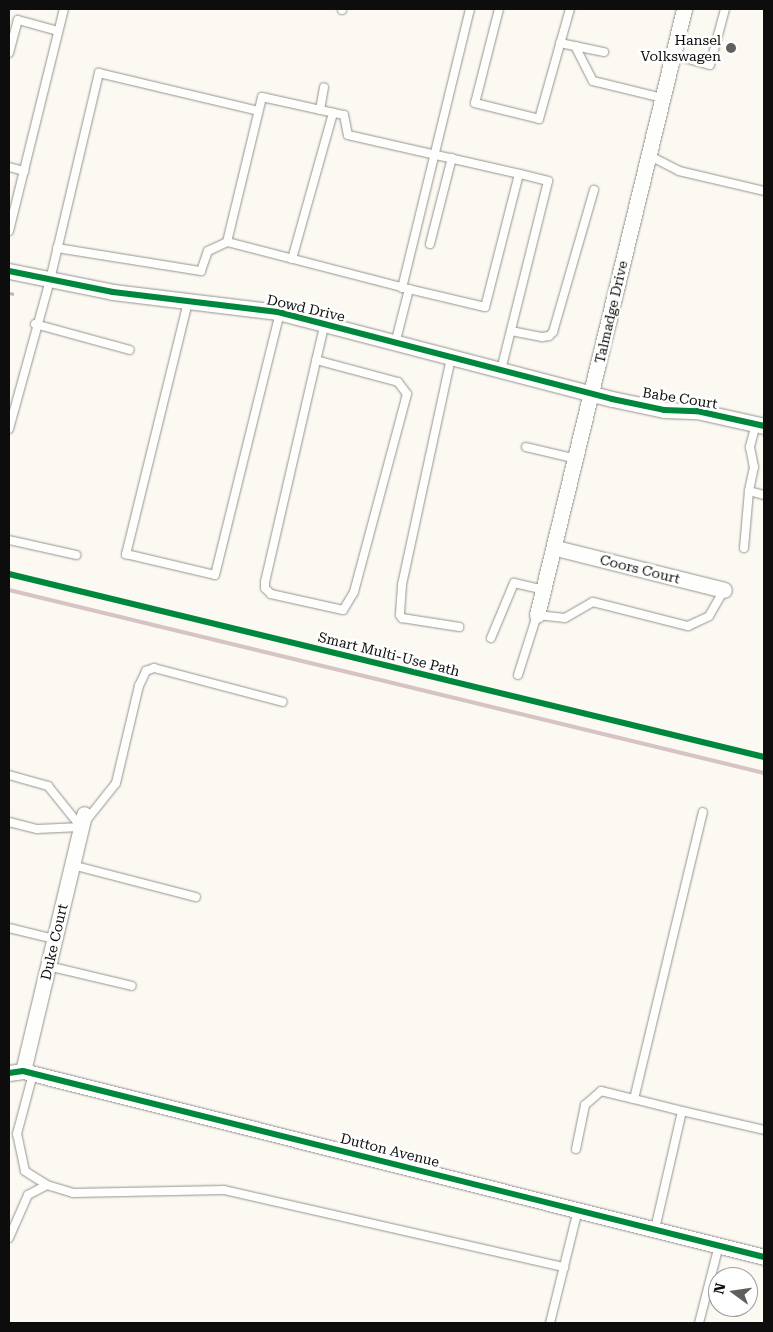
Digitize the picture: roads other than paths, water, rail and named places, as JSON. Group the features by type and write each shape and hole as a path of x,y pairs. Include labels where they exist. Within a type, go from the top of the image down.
{"street":[{"name":"Talmadge Drive","path":"537,616 556,548 684,9"},
{"name":"Dowd Drive","path":"9,271 113,292 280,312 395,344 592,393"},
{"name":"Babe Court","path":"592,393 664,410 698,412 760,425"},
{"name":"Coors Court","path":"556,548 724,590"},
{"name":"Duke Court","path":"22,1073 82,820"},
{"name":"Dutton Avenue","path":"22,1073 764,1257"}],"lane":[{"path":"9,231 10,215 24,171 64,9"},
{"path":"395,344 433,154 470,9"},
{"path":"499,9 475,103 539,118 570,9"},
{"path":"673,55 710,65 725,9"},
{"path":"9,53 18,20 58,30"},
{"path":"560,43 604,52"},
{"path":"575,46 593,81 662,98"},
{"path":"9,429 35,324 50,280 99,73 258,111"},
{"path":"320,110 324,87"},
{"path":"227,242 262,97 344,115 348,135 548,181 501,370"},
{"path":"292,259 333,113"},
{"path":"648,155 679,171 764,191"},
{"path":"430,244 452,158"},
{"path":"9,167 24,171"},
{"path":"57,248 201,271 208,251 227,242 405,289 485,307 519,174"},
{"path":"511,331 542,336 549,336 553,332 594,190"},
{"path":"188,302 126,554 215,574 280,312"},
{"path":"35,324 130,350"},
{"path":"316,360 398,382 407,394 354,592 343,610 271,594 266,588 316,360 325,324"},
{"path":"451,358 402,585 400,615 402,618 459,627"},
{"path":"744,548 749,491 754,467 750,447 760,425"},
{"path":"526,447 577,459"},
{"path":"749,491 764,495"},
{"path":"9,540 76,555"},
{"path":"491,638 514,583 544,590"},
{"path":"518,675 537,616 565,618 593,602 688,626 709,616 724,590"},
{"path":"9,822 37,829 82,820 116,783 139,686 146,671 154,668 283,702"},
{"path":"9,775 48,786 82,820"},
{"path":"634,1099 704,812"},
{"path":"72,865 196,897"},
{"path":"9,928 54,939"},
{"path":"48,966 132,986"},
{"path":"22,1073 17,1134 25,1171 47,1185 73,1193 224,1190 564,1267"},
{"path":"576,1149 584,1105 601,1091 764,1130"},
{"path":"654,1229 682,1111"},
{"path":"9,1238 28,1195 47,1185"},
{"path":"550,1323 578,1210"},
{"path":"699,1323 719,1245"}],"railway":[{"path":"9,590 764,773"}],"place":[{"name":"Hansel Volkswagen","path":"731,48"}]}
